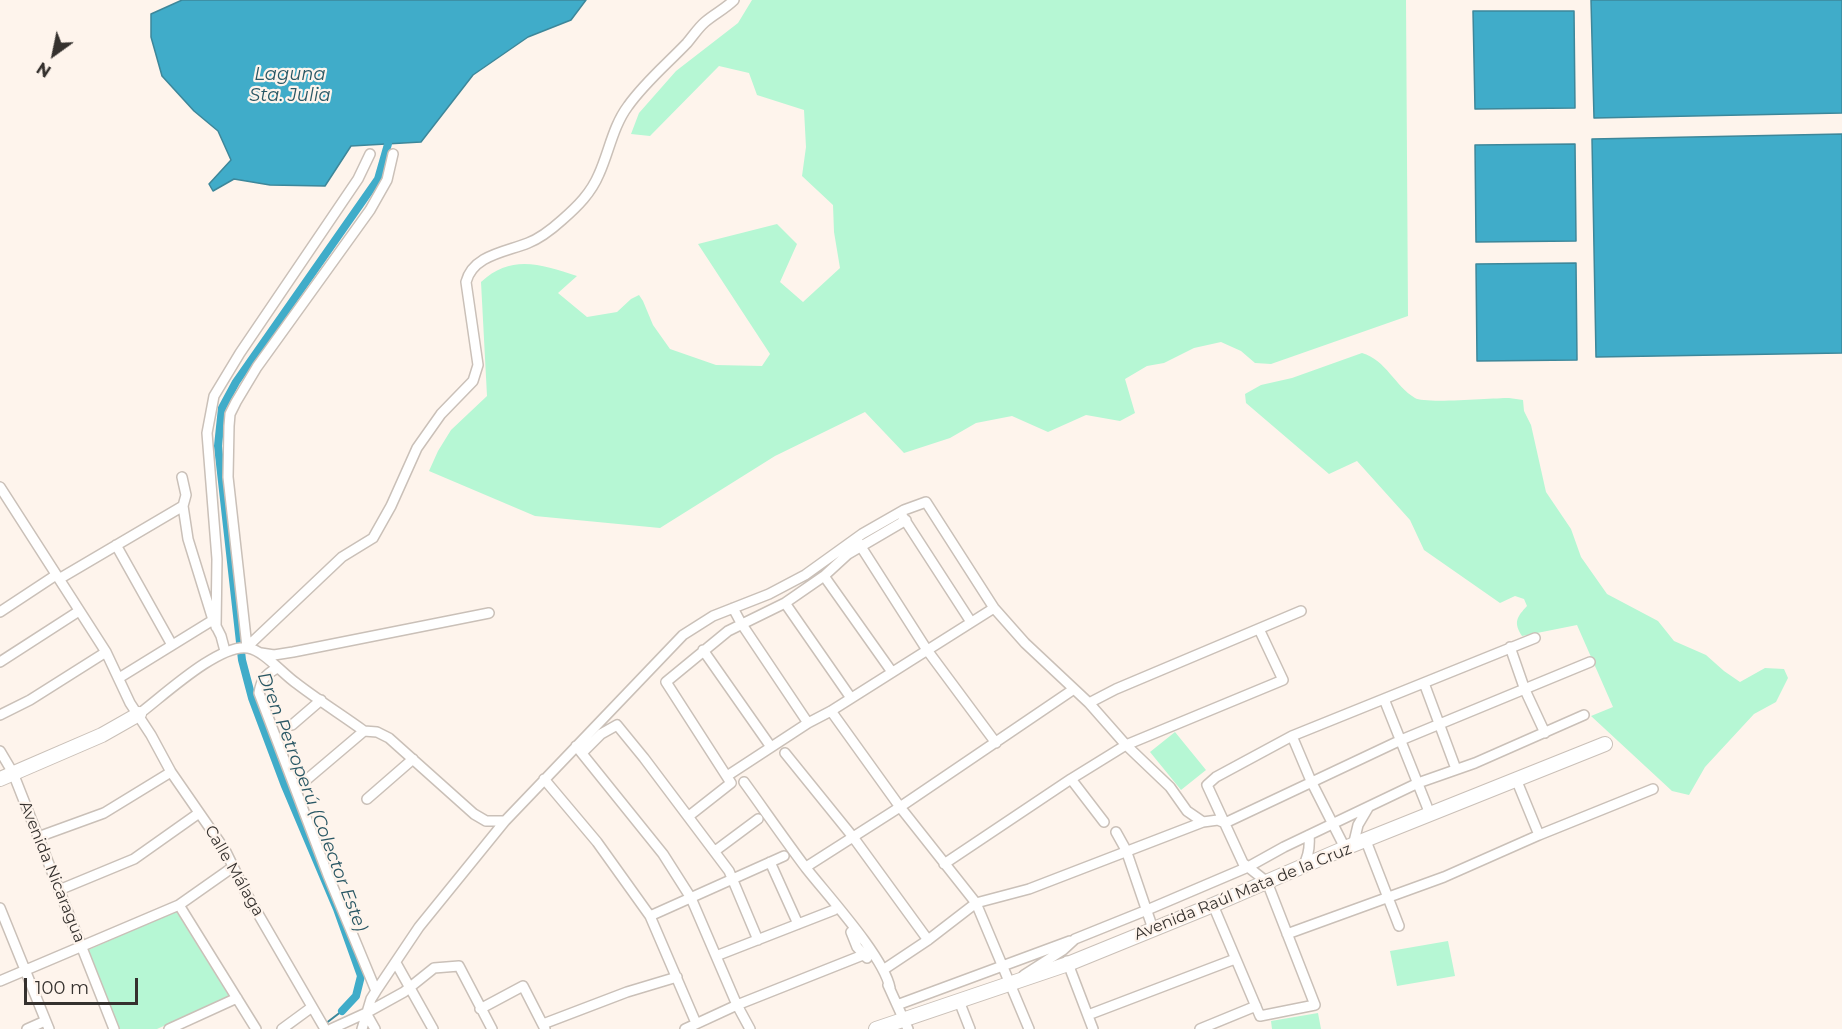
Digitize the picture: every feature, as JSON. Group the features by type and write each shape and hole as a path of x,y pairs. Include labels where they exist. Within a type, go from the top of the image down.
{"street":[{"path":"6,776 102,735 139,714 212,658 225,651 247,647 342,557 373,537 417,448 441,414 473,381 478,365 466,282 470,270 484,259 540,237 581,203 600,173 618,124 628,105 698,29 734,0"},
{"path":"214,623 217,559 207,433 214,396 240,353 358,179 370,154"},
{"path":"247,647 228,477 230,414 257,367 370,210 387,180 393,154"},
{"path":"182,477 186,495 183,506 188,539 225,651"},
{"name":"Calle Málaga","path":"0,487 105,652 120,678 130,703 139,714 171,772 225,850 323,1026"},
{"path":"579,750 683,635 713,616 769,594 805,575 926,502 994,608 1025,644 1089,703 1126,745 1170,787 1187,811 1203,822"},
{"path":"0,612 183,506"},
{"path":"903,516 971,622"},
{"path":"689,816 731,783 666,682 741,623 784,603 824,576 858,542"},
{"path":"858,542 927,650 996,743"},
{"path":"116,545 172,645"},
{"path":"824,576 892,672"},
{"path":"784,603 851,698"},
{"path":"733,608 808,723"},
{"path":"727,776 994,608"},
{"path":"0,662 79,610"},
{"path":"1089,703 1116,689 1301,611"},
{"path":"247,647 274,655 489,613"},
{"path":"120,678 172,645 214,623"},
{"path":"944,864 1126,745 1284,680 1259,629"},
{"path":"1213,905 1260,1016 1315,1005 1267,882 1243,863 1207,785 1216,777 1292,736 1535,638"},
{"path":"1510,647 1525,690 1545,732"},
{"path":"704,650 771,747"},
{"path":"0,715 30,700 105,652"},
{"path":"293,652 282,660 278,669 267,674 261,681 259,693 328,875 376,991"},
{"path":"261,653 278,669 364,730 377,732 389,738 474,814 493,834"},
{"path":"883,970 976,903 1029,889 1203,822 1218,820 1225,823 1401,740 1590,662"},
{"path":"1424,683 1456,769"},
{"path":"806,867 900,807 1074,689"},
{"path":"1384,699 1430,814"},
{"path":"292,724 321,700"},
{"path":"831,711 900,807 976,903 1029,1029"},
{"path":"897,1005 1147,910 1248,867 1418,783 1475,763 1584,715"},
{"path":"362,1029 376,991 419,927 493,834 544,779 579,750 617,725 716,851 734,879 758,940"},
{"path":"294,785 305,781 364,730"},
{"path":"1292,736 1311,782 1333,824 1355,845 1388,897 1400,926"},
{"name":"Avenida Raúl Mata de la Cruz","path":"876,1029 906,1024 959,1001 1068,964 1605,744"},
{"path":"579,750 663,854 691,898 737,1005 750,1029"},
{"name":"Avenida Nicaragua","path":"0,751 6,776 38,837 114,1029"},
{"path":"786,753 853,837 928,939"},
{"path":"367,799 413,759"},
{"path":"38,837 104,813 171,772"},
{"path":"544,779 597,842 650,916 677,977 691,1027 737,1005 863,955"},
{"path":"1071,779 1104,822"},
{"path":"1516,779 1539,835"},
{"path":"744,782 883,970 906,1024"},
{"path":"1287,934 1444,877 1539,835 1653,789"},
{"path":"1355,845 1358,825 1370,806"},
{"path":"59,890 134,859 199,813"},
{"path":"474,814 486,820 505,820"},
{"path":"716,851 758,819"},
{"path":"1116,832 1126,850 1154,929"},
{"path":"1302,867 1308,857 1309,835"},
{"path":"650,916 784,856"},
{"path":"770,862 798,924"},
{"path":"0,981 179,905 233,867"},
{"path":"179,905 256,1029"},
{"path":"716,956 832,908 851,933 863,955 873,963 890,988"},
{"path":"1,911 47,1025 27,1029"},
{"path":"1010,984 1063,950 1075,939"},
{"path":"1063,950 1093,1029"},
{"path":"1088,1016 1235,959"},
{"path":"396,963 433,1029"},
{"path":"331,1029 366,1013 410,987 435,968 459,966 492,1029"},
{"path":"480,1009 522,986 544,1027 627,992 677,977"},
{"path":"169,1029 237,998"},
{"path":"959,1001 970,1029"},
{"path":"1200,1029 1256,1006"},
{"path":"282,1029 312,1007"},
{"path":"366,1013 375,1029"},
{"path":"312,1029 323,1026"}],"green space":[{"path":"752,0 1406,0 1408,316 1271,364 1255,363 1241,351 1221,342 1194,348 1164,363 1147,366 1125,379 1135,413 1120,421 1086,415 1048,432 1012,416 976,423 950,438 904,453 865,412 775,456 660,528 535,516 429,471 451,430 487,396 481,282 492,273 515,265 527,264 539,265 577,276 558,293 587,317 617,312 639,295 653,325 670,349 716,365 762,366 770,354 698,244 777,224 797,244 780,282 803,302 840,268 834,232 833,205 802,176 806,147 804,110 757,95 749,73 719,66 650,136 631,134 639,113 676,71 738,23"},
{"path":"1362,353 1378,361 1408,393 1421,400 1509,398 1523,400 1546,492 1571,529 1581,557 1607,594 1658,621 1674,641 1706,655 1740,682 1765,668 1784,669 1788,678 1776,702 1754,714 1705,767 1689,795 1672,791 1591,716 1613,707 1577,625 1522,636 1517,623 1527,606 1524,599 1515,596 1500,603 1424,550 1410,520 1357,461 1329,474 1246,403 1245,394 1261,385 1292,378"},
{"path":"1175,732 1206,770 1181,790 1150,752"},
{"path":"176,911 229,996 157,1029 120,1029 88,950"},
{"path":"1448,941 1455,976 1397,986 1390,951"},
{"path":"1318,1013 1321,1029 1272,1029 1271,1021"}],"water":[{"name":"Laguna Sta. Julia","path":"182,0 586,0 571,20 528,37 473,75 421,142 351,146 325,186 270,185 234,179 213,191 209,184 231,160 218,131 194,111 162,76 151,37 151,14"},
{"path":"1591,0 1842,0 1842,113 1594,118"},
{"path":"1473,11 1574,11 1575,108 1475,109"},
{"path":"1842,134 1842,353 1596,357 1592,139"},
{"path":"1575,144 1576,241 1476,242 1475,145"},
{"path":"1576,263 1577,360 1477,361 1476,264"}],"waterway":[{"name":"Dren Petroperú (Colector Este)","path":"342,1011 356,996 361,976 337,909 285,786 252,698 242,660 218,446 222,408 236,382 378,179 388,144"},
{"path":"325,1024 342,1011"}]}
